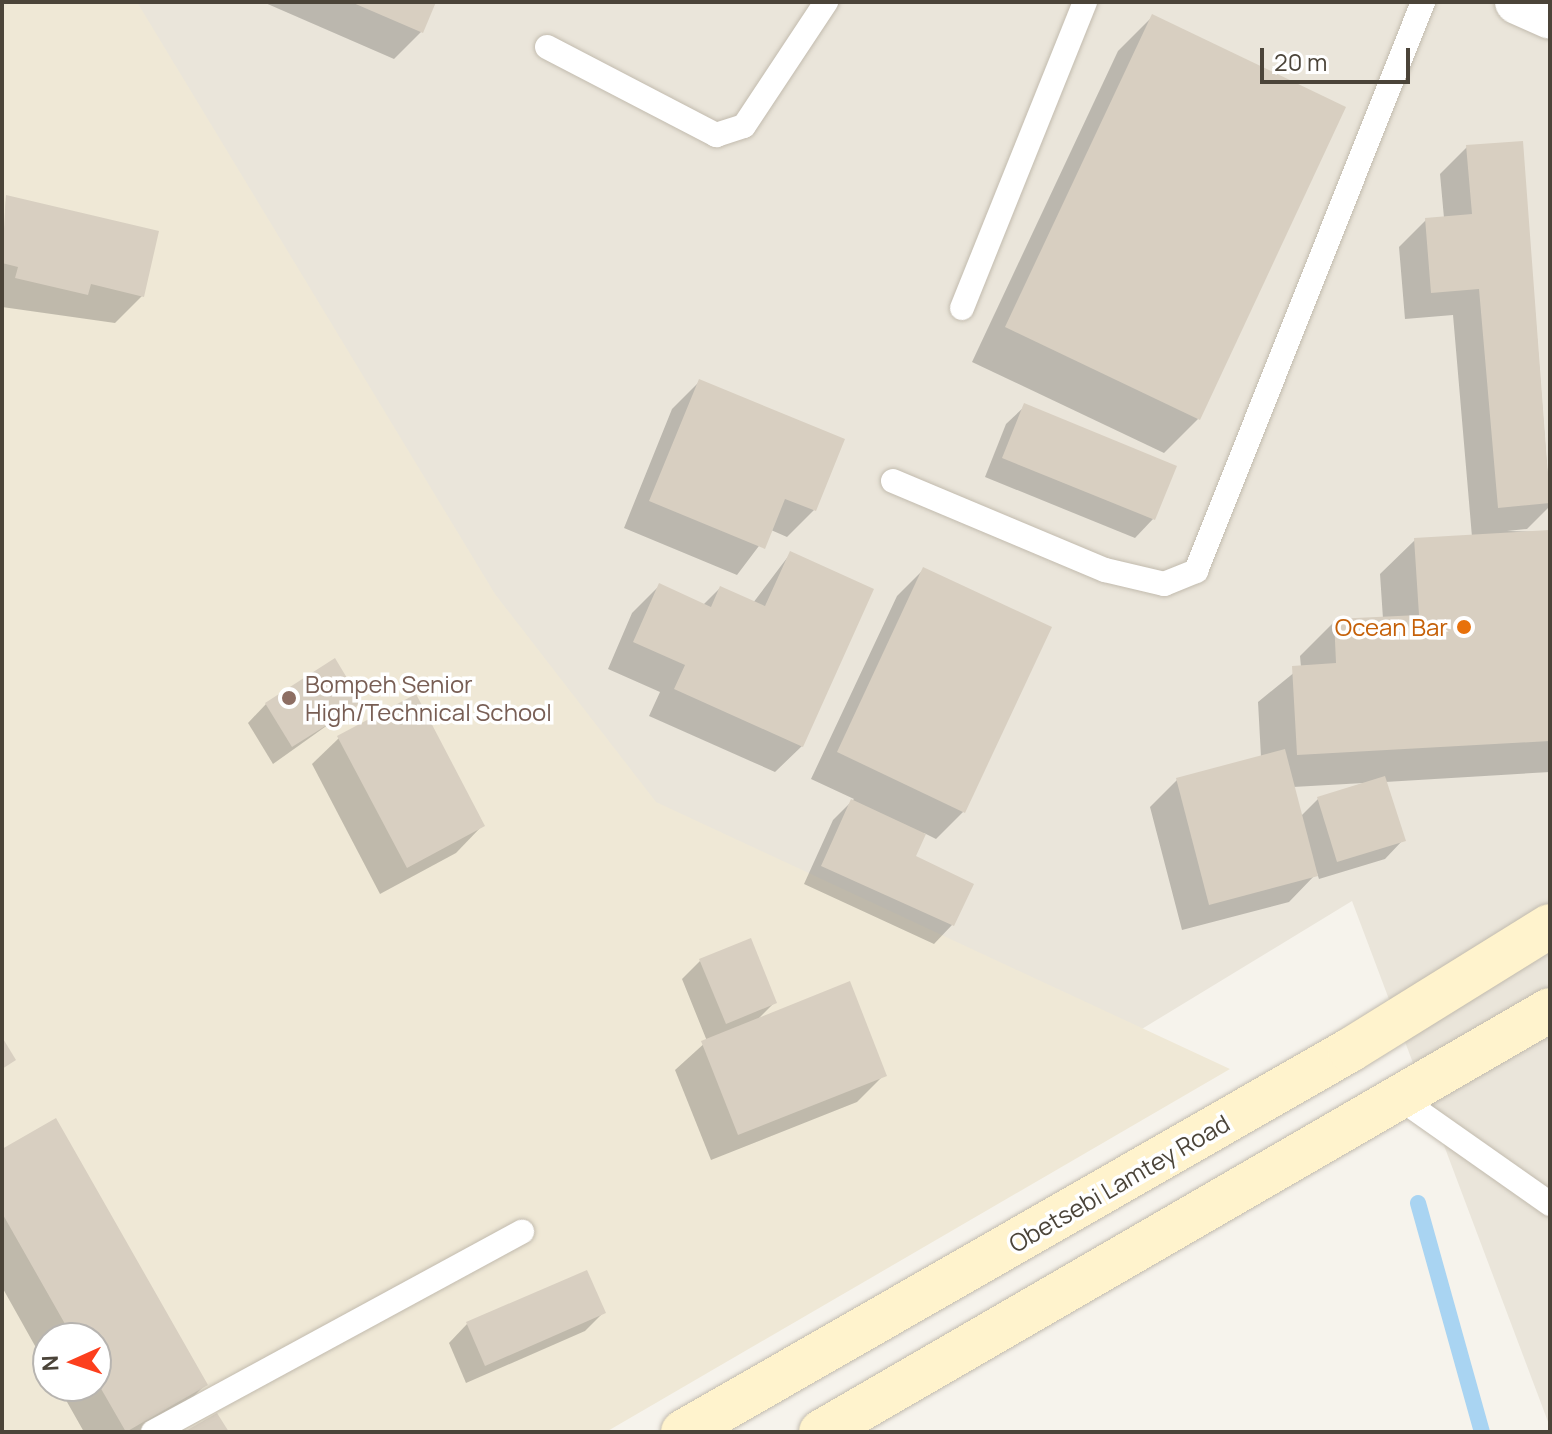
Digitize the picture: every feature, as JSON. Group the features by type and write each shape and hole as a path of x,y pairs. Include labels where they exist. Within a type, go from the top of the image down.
{"main road":[{"name":"Obetsebi Lamtey Road","path":"683,1432 1350,1050 1550,926"},
{"path":"821,1432 870,1420 1398,1097 1550,1010"}],"street":[{"path":"1517,2 1550,17"}],"lane":[{"path":"547,47 716,135 744,126 826,2"},
{"path":"962,308 1085,2"},
{"path":"893,481 1105,570 1164,584 1196,571 1423,2"},
{"path":"1398,1097 1550,1204"},
{"path":"153,1432 522,1232"}],"shaded area":[{"path":"2,2 1550,2 1550,1427 1352,901 480,1432 2,1432"},
{"name":"Bompeh Senior High/Technical School","path":"2,2 137,2 495,594 656,802 1230,1069 606,1432 2,1432"}],"building":[{"path":"351,2 436,2 423,33"},
{"path":"1152,14 1346,107 1200,420 1005,327"},
{"path":"1523,141 1550,503 1498,508 1479,289 1431,293 1425,218 1472,214 1466,145"},
{"path":"6,195 159,231 144,297 91,284 88,295 15,278 18,267 2,263"},
{"path":"699,379 845,439 816,511 785,499 765,549 649,501"},
{"path":"1024,403 1177,466 1155,520 1002,458"},
{"path":"1550,530 1550,741 1297,755 1292,666 1336,663 1334,619 1419,615 1414,538"},
{"path":"790,551 874,589 803,747 674,689 685,665 633,642 659,583 711,607 720,586 765,606"},
{"path":"923,567 1052,627 965,813 837,752"},
{"path":"335,658 362,703 292,747 265,703"},
{"path":"416,694 485,826 407,868 337,736"},
{"path":"1285,749 1318,876 1209,905 1176,778"},
{"path":"1385,776 1406,841 1337,862 1317,797"},
{"path":"851,799 926,834 916,856 974,884 954,926 821,866"},
{"path":"751,938 777,1003 726,1024 699,959"},
{"path":"850,981 887,1076 738,1135 701,1041"},
{"path":"2,1037 16,1060 2,1069"},
{"path":"56,1118 208,1385 126,1432 109,1402 112,1402 112,1322 64,1322 2,1213 2,1149"},
{"path":"587,1270 606,1313 485,1366 466,1322"},
{"path":"217,1413 229,1432 184,1432"}],"waterway":[{"path":"1418,1203 1482,1432"}],"place":[{"name":"Ocean Bar","path":"1464,627"},
{"name":"Bompeh Senior High/Technical School","path":"289,698"}]}
